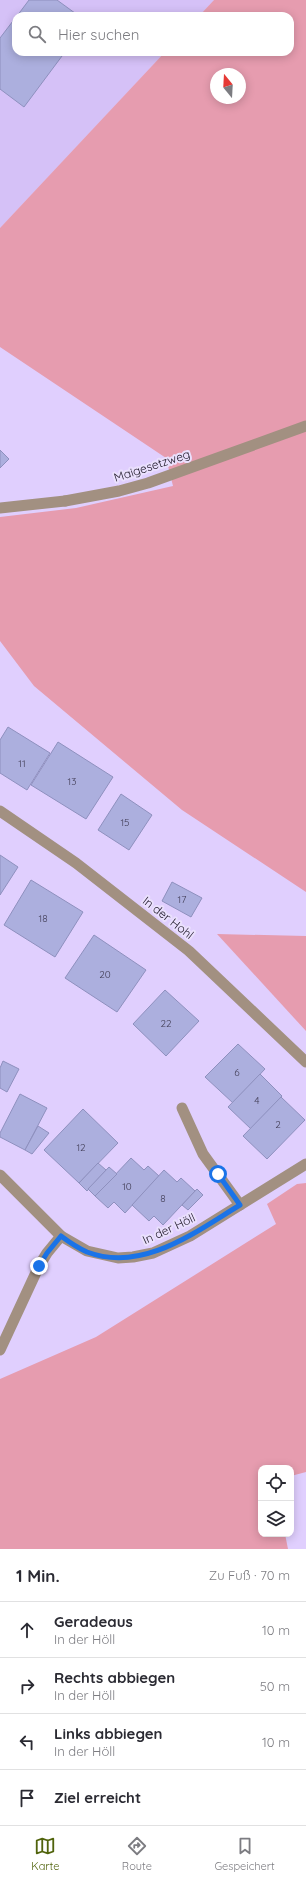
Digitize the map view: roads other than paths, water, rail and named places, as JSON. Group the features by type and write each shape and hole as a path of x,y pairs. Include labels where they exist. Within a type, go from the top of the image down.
{"street":[{"name":"Maigesetzweg","path":"0,508 65,501 119,491 148,483 306,426"},
{"name":"In der Hohl","path":"0,811 76,863 189,951 306,1062"},
{"path":"182,1108 203,1154 240,1205"},
{"name":"In der Höll","path":"0,1175 61,1236 92,1253 118,1258 153,1253 176,1242 240,1205 306,1164"},
{"path":"0,1350 39,1266 47,1253 61,1236"}]}
